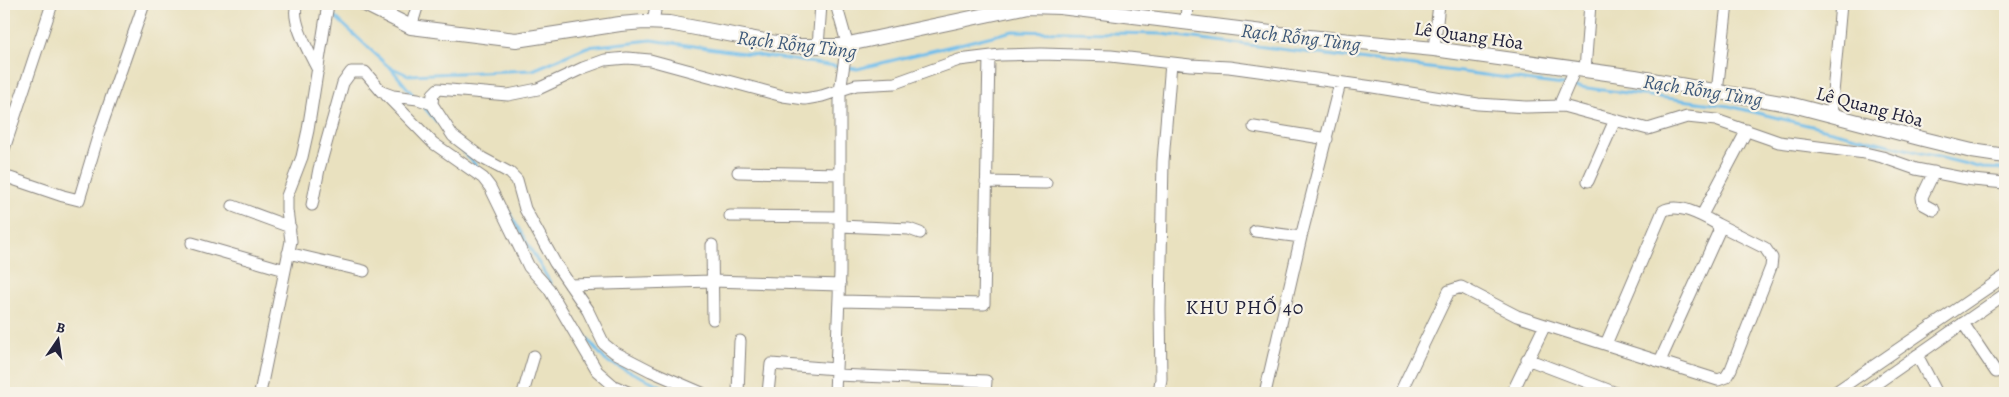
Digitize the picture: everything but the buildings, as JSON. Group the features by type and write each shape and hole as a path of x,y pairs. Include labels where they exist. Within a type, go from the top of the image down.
{"street":[{"path":"4,149 52,4"},
{"path":"4,176 79,200 100,130 144,4"},
{"path":"260,393 291,241 287,196 302,157 308,130 328,4"},
{"name":"Lê Quang Hòa","path":"365,4 411,27 516,40 620,24 653,23 669,24 792,46 818,47 844,47 999,12 1038,6 1060,7 1434,49 1577,72 1635,76 1793,105 1923,140 2005,156"},
{"path":"411,27 418,4"},
{"path":"653,23 656,4"},
{"path":"818,47 821,4"},
{"path":"835,393 840,285 840,88 844,47 836,4"},
{"path":"1186,22 1187,4"},
{"path":"1434,49 1439,4"},
{"path":"1560,102 1577,72 1590,4"},
{"path":"1718,92 1727,4"},
{"path":"1831,115 1841,4"},
{"path":"294,6 300,29 318,70"},
{"path":"432,104 433,94 438,89 508,95 538,89 605,60 627,58 650,60 783,96 805,99 822,96 840,88 895,83 959,60 1041,54 1111,56 1229,68 1478,104 1526,107 1560,102 1648,129 1687,118 1716,120 1778,142 1874,155 1933,176 2005,183"},
{"path":"839,301 984,304 989,57"},
{"path":"1159,393 1161,379 1163,161 1171,63"},
{"path":"312,205 319,169 343,83 352,72 365,72 433,143 483,178 490,187 529,267 549,289 597,370 614,386 630,393"},
{"path":"1265,393 1340,83"},
{"path":"388,94 418,98 432,104 453,136 482,158 510,173 517,180 525,209 554,263 588,311 604,344 614,352 651,371 702,393"},
{"path":"1588,181 1615,120"},
{"path":"1254,128 1327,139"},
{"path":"1702,215 1748,130"},
{"path":"738,172 840,174"},
{"path":"1933,176 1922,197 1922,204 1934,210"},
{"path":"986,182 1046,183"},
{"path":"233,206 290,226"},
{"path":"1400,393 1449,291 1461,287 1517,316 1718,380 1726,377 1731,370 1771,267 1772,258 1765,248 1702,215 1675,208 1667,208 1663,211 1606,344"},
{"path":"730,216 840,222 909,229 920,233"},
{"path":"1660,361 1719,231 1717,224"},
{"path":"1255,231 1301,238"},
{"path":"192,244 285,270"},
{"path":"712,244 713,319"},
{"path":"288,253 364,271"},
{"path":"1834,393 2005,276"},
{"path":"570,284 712,282 840,285"},
{"path":"1862,393 2005,294"},
{"path":"1963,323 1996,372"},
{"path":"1512,393 1545,324"},
{"path":"738,393 740,340"},
{"path":"1917,355 1937,393"},
{"path":"523,393 534,356"},
{"path":"1527,359 1616,393"},
{"path":"768,393 771,364 836,372 986,381 985,393"}],"waterway":[{"name":"Rạch Rỗng Tùng","path":"330,12 388,66 408,75 533,70 587,47 651,40 857,69 1013,31 1162,34 1729,106 1983,168 2005,169"},
{"path":"390,67 413,95"},
{"path":"422,105 438,123"},
{"path":"459,146 478,168"},
{"path":"496,190 551,284"},
{"path":"579,329 606,361 677,393"},
{"path":"1853,393 1863,387"}],"district":[{"name":"KHU PHỐ 40","path":"1245,307"}]}
